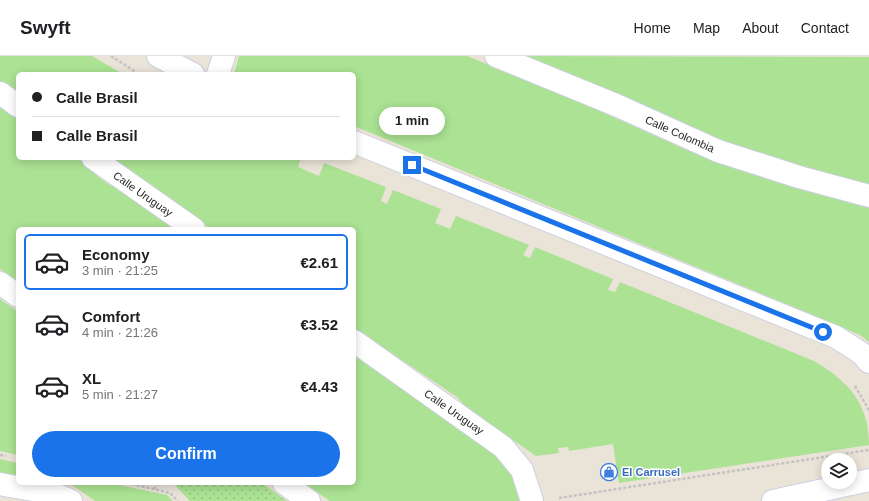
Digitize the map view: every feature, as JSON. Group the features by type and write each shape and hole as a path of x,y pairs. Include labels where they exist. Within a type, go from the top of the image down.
{"street":[{"path":"158,56 189,72"},
{"path":"219,72 224,56"},
{"name":"Calle Colombia","path":"496,56 616,105 718,150 799,178 869,196"},
{"path":"0,93 16,105"},
{"path":"356,143 836,337 861,353 869,362"},
{"name":"Calle Uruguay","path":"96,160 191,227"},
{"path":"0,283 16,295"},
{"name":"Calle Uruguay","path":"356,342 504,447 522,470 532,501"},
{"path":"773,501 869,480"},
{"path":"0,484 13,495 44,491 71,501"},
{"path":"287,485 309,501"}],"path":[{"path":"111,56 136,72"},
{"path":"554,498 869,450"},
{"path":"136,485 170,493 178,501"},
{"path":"154,489 157,485"},
{"path":"568,496 569,501"}],"green space":[{"path":"0,56 92,56 120,72 16,72 16,93 0,81"},
{"path":"239,56 467,56 577,101 687,150 746,172 869,205 869,342 860,335 813,315 356,127 356,72 235,72"},
{"path":"513,56 869,57 869,187 738,147"},
{"path":"0,105 16,117 16,160 80,160 99,173 97,176 111,186 113,183 174,227 16,227 16,280 0,269"},
{"path":"113,160 300,160 298,167 319,176 324,163 386,187 381,201 387,204 393,190 441,209 435,223 450,229 456,216 529,245 523,255 530,258 535,247 613,279 608,290 615,292 620,282 814,361 846,385 861,405 868,430 869,445 619,483 613,444 569,451 568,447 558,448 559,453 536,456 467,408 457,397 356,329 356,227 208,227"},
{"path":"0,299 16,311 16,455 0,451"},
{"path":"356,352 500,454 514,480 519,501 330,501 307,485 356,485"},
{"path":"0,459 16,463 16,475 0,473"},
{"path":"70,485 120,485 167,495 173,501 95,501"},
{"path":"175,485 265,485 287,501 190,501"}],"place":[{"name":"El Carrusel","path":"609,472"}],"route":[{"path":"412,165 823,332"}]}
